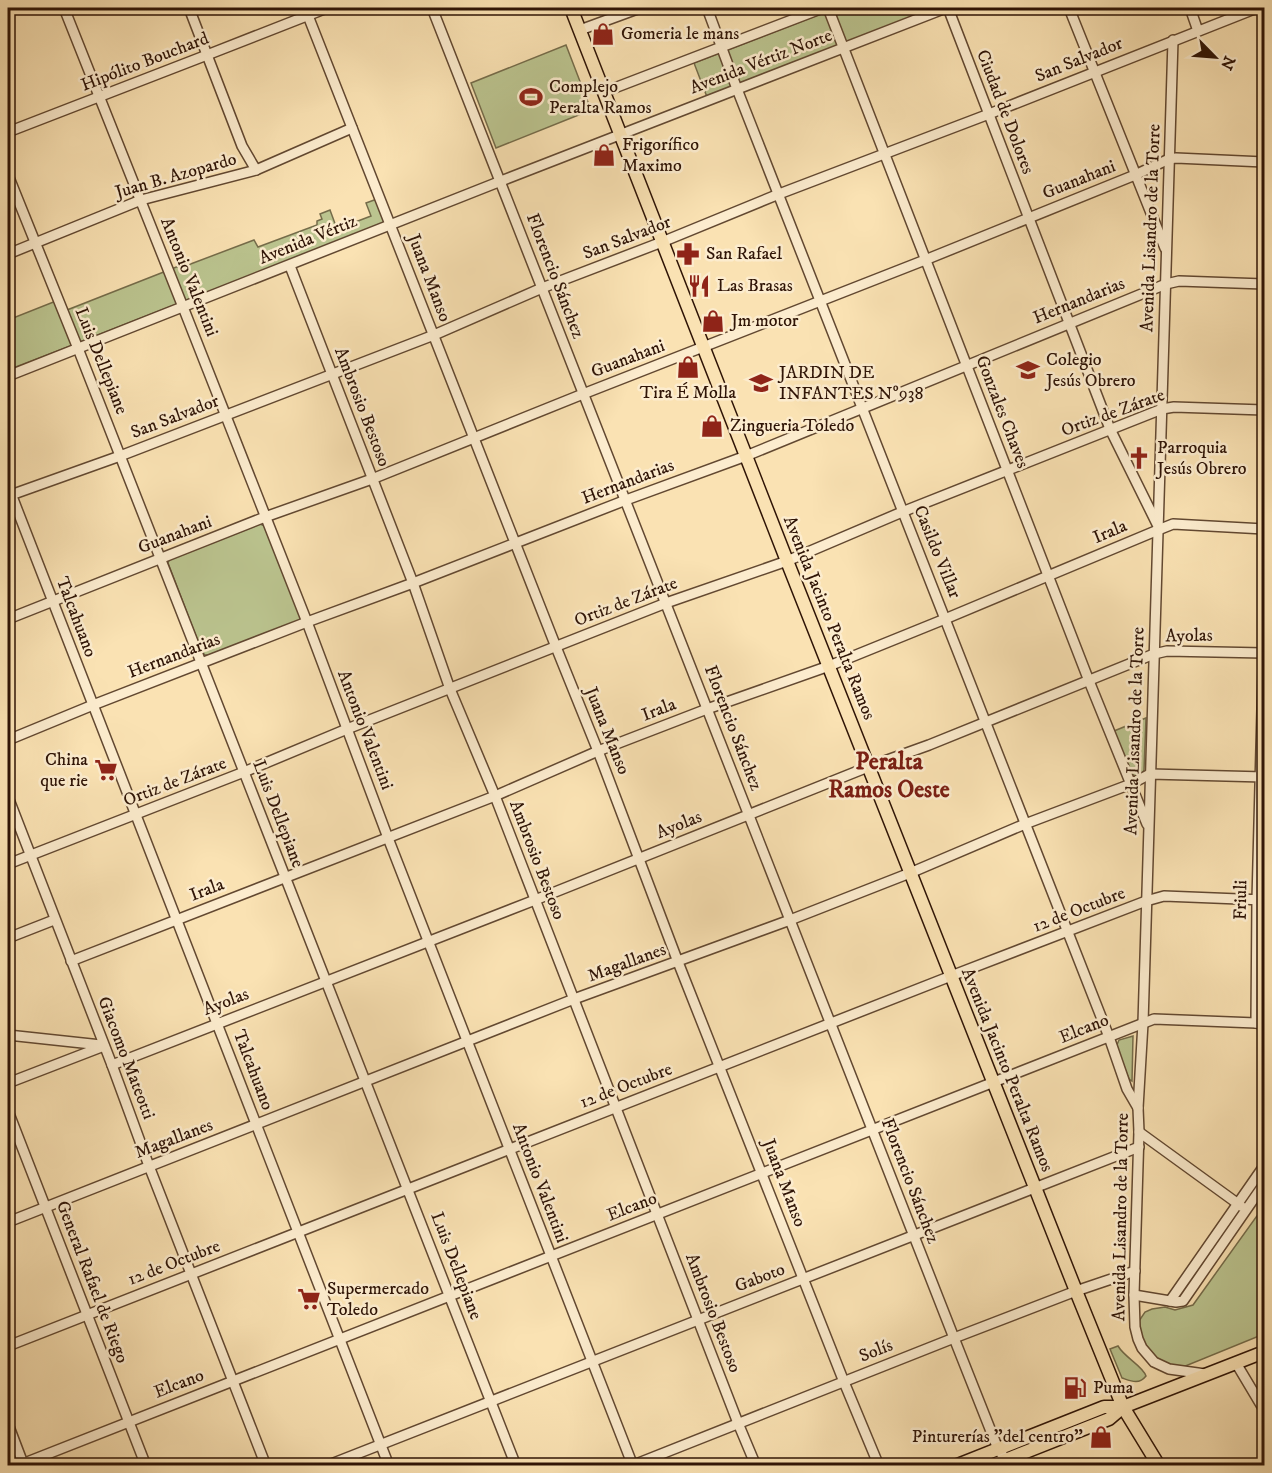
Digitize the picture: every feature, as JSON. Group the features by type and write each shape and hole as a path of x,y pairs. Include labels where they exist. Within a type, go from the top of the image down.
{"main road":[{"name":"Avenida Jacinto Peralta Ramos","path":"571,8 828,666 1076,1291 1123,1407 1159,1466"},
{"path":"990,1466 1009,1462 1108,1419 1123,1407 1264,1352"},
{"path":"955,1466 1104,1407 1123,1407"}],"street":[{"path":"8,11 16,8"},
{"name":"Antonio Valentini","path":"64,8 307,622 387,838 632,1465"},
{"path":"189,8 242,146 256,170"},
{"name":"Hipólito Bouchard","path":"8,132 207,55 307,11 327,8"},
{"name":"Florencio Sánchez","path":"432,8 998,1449 1009,1462"},
{"path":"580,30 640,8"},
{"name":"Casildo Villar","path":"707,8 1109,1037 1127,1089 1138,1108"},
{"path":"604,92 823,8"},
{"name":"Gonzales Chaves","path":"828,8 1089,681 1149,829"},
{"name":"Avenida Vértiz Norte","path":"621,135 947,8"},
{"name":"Ciudad de Dolores","path":"947,8 1110,429 1158,528"},
{"path":"1069,8 1167,252"},
{"path":"1190,8 1198,31"},
{"name":"San Salvador","path":"9,492 120,456 434,336 543,288 1257,8"},
{"name":"Juana Manso","path":"307,11 598,751 678,962 879,1466"},
{"name":"Avenida Lisandro de la Torre","path":"1173,40 1143,1023 1138,1108 1139,1147 1134,1295 1135,1328 1138,1339 1142,1348 1154,1362 1169,1369 1208,1374"},
{"name":"Juan B. Azopardo","path":"8,254 141,200 256,170 352,128"},
{"name":"Avenida Vértiz","path":"8,376 621,135"},
{"name":"Guanahani","path":"8,619 265,517 372,479 925,260 1169,159 1264,162"},
{"name":"Luis Dellepiane","path":"8,175 516,1466"},
{"name":"Ambrosio Bestoso","path":"290,266 413,583 450,689 495,796 756,1466"},
{"name":"Hernandarias","path":"8,740 307,622 746,456 1166,284 1179,281 1264,284"},
{"name":"Ortiz de Zárate","path":"8,864 666,603 787,561 902,512 1162,409 1174,407 1264,410"},
{"name":"Talcahuano","path":"9,492 389,1466"},
{"name":"Irala","path":"71,961 495,796 598,751 828,666 1048,576 1158,528 1173,524 1264,529"},
{"name":"Friuli","path":"1260,1024 1264,633"},
{"name":"Ayolas","path":"112,1065 929,745 1154,654 1167,651 1264,653"},
{"name":"Magallanes","path":"8,1222 574,999 790,920 910,873 1025,824 1131,784 1150,774 1262,777"},
{"name":"Giacomo Mateotti","path":"8,797 266,1466"},
{"name":"12 de Octubre","path":"8,1346 1146,901 1164,896 1261,900"},
{"path":"8,938 54,920"},
{"name":"Elcano","path":"21,1465 1154,1019 1260,1024"},
{"path":"8,1035 104,1046"},
{"path":"8,1083 104,1046"},
{"name":"General Rafael de Riego","path":"8,1111 146,1466"},
{"path":"1139,1131 1242,1207"},
{"name":"Gaboto","path":"326,1466 1139,1147"},
{"path":"1242,1207 1264,1166"},
{"path":"1134,1295 1170,1301 1242,1207 1264,1184"},
{"name":"Solís","path":"632,1465 954,1338 1135,1271"},
{"path":"1236,1363 1264,1410"},
{"path":"8,1424 21,1465"}],"green space":[{"path":"836,8 935,8 707,97 694,63"},
{"name":"Complejo Peralta Ramos","path":"566,45 591,110 496,148 471,83"},
{"path":"377,199 386,222 80,342 67,310 179,266 180,268 254,240 258,247 317,225 317,221 322,219 320,214 330,210 337,229 371,216 366,203"},
{"path":"56,301 73,345 8,370 8,320"},
{"path":"260,524 265,526 300,619 205,655 168,563 169,560"},
{"path":"1146,718 1144,770 1137,777 1131,774 1114,731"},
{"path":"1133,1036 1132,1081 1129,1079 1116,1047 1119,1040"},
{"path":"1264,1206 1264,1334 1183,1367 1166,1365 1153,1358 1143,1344 1138,1330 1139,1321 1145,1312 1165,1307 1175,1310 1193,1305"},
{"path":"1118,1346 1144,1372 1146,1376 1141,1381 1135,1382 1122,1378 1110,1349"}],"place":[{"name":"Gomeria le mans","path":"603,34"},
{"name":"Complejo Peralta Ramos","path":"531,97"},
{"name":"Frigorífico Maximo","path":"604,155"},
{"name":"San Rafael","path":"688,254"},
{"name":"Las Brasas","path":"699,286"},
{"name":"Jm motor","path":"713,321"},
{"name":"Tira É Molla","path":"688,367"},
{"name":"Colegio Jesús Obrero","path":"1028,370"},
{"name":"JARDIN DE INFANTES Nº938","path":"761,383"},
{"name":"Zingueria Toledo","path":"712,426"},
{"name":"Parroquia Jesús Obrero","path":"1139,458"},
{"name":"China que rie","path":"106,770"},
{"name":"Supermercado Toledo","path":"309,1299"},
{"name":"Puma","path":"1075,1388"},
{"name":"Pinturerías \"del centro\"","path":"1101,1437"}],"district":[{"name":"Peralta Ramos Oeste","path":"889,776"}]}
